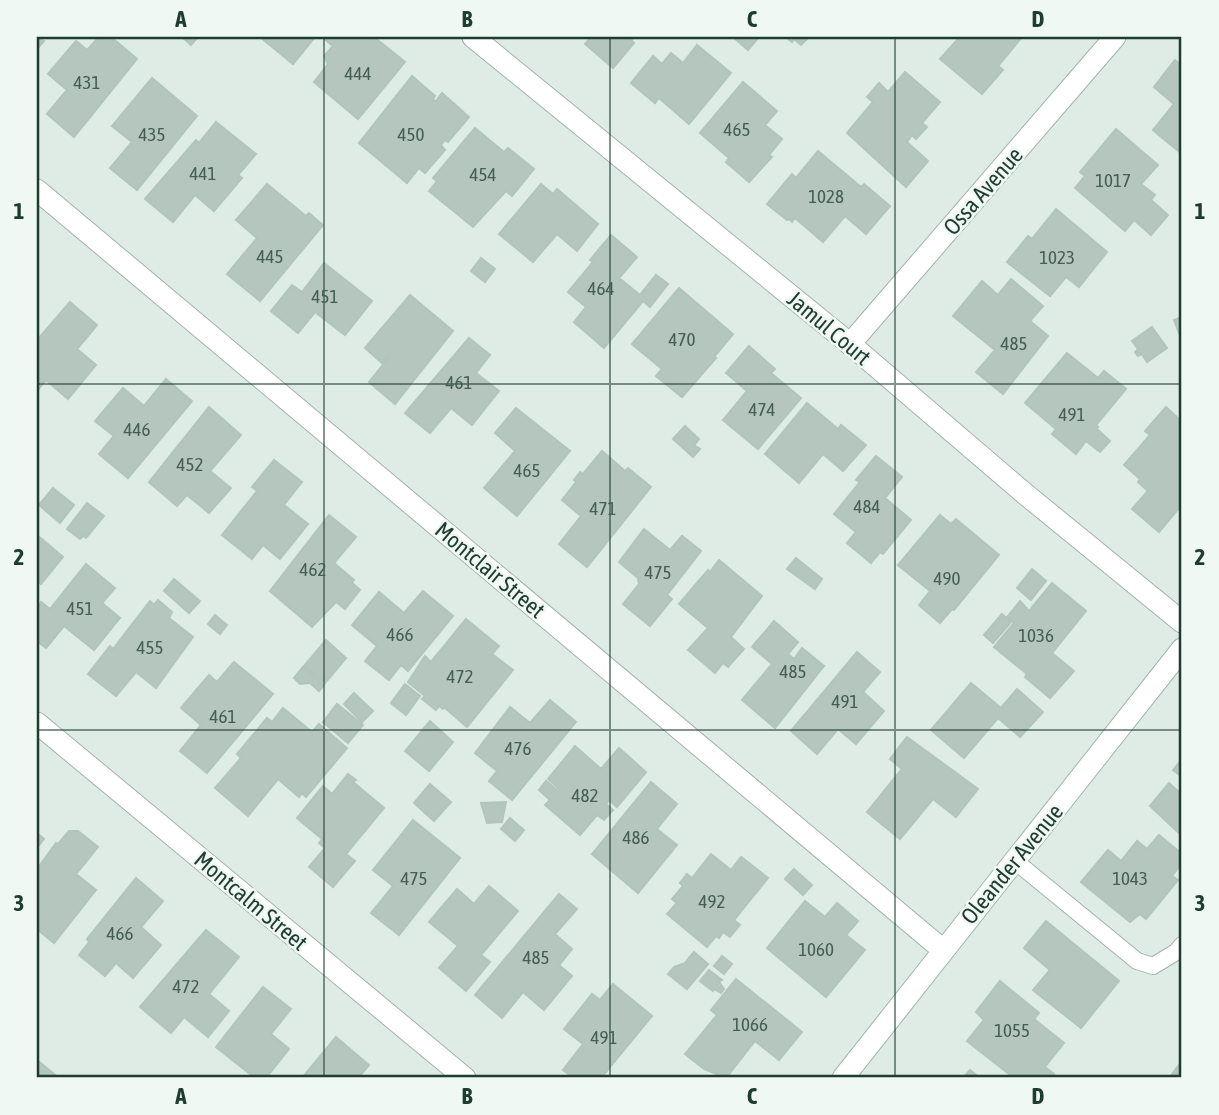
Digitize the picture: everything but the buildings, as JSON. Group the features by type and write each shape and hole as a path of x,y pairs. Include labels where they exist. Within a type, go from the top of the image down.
{"street":[{"name":"Jamul Court","path":"473,37 850,344 1024,493 1182,622"},
{"name":"Ossa Avenue","path":"850,344 1113,38"},
{"name":"Montclair Street","path":"37,190 943,950"},
{"name":"Oleander Avenue","path":"843,1078 1182,649"},
{"name":"Montcalm Street","path":"37,723 466,1078"}],"lane":[{"path":"1015,861 1137,961 1153,966 1182,945"}]}
